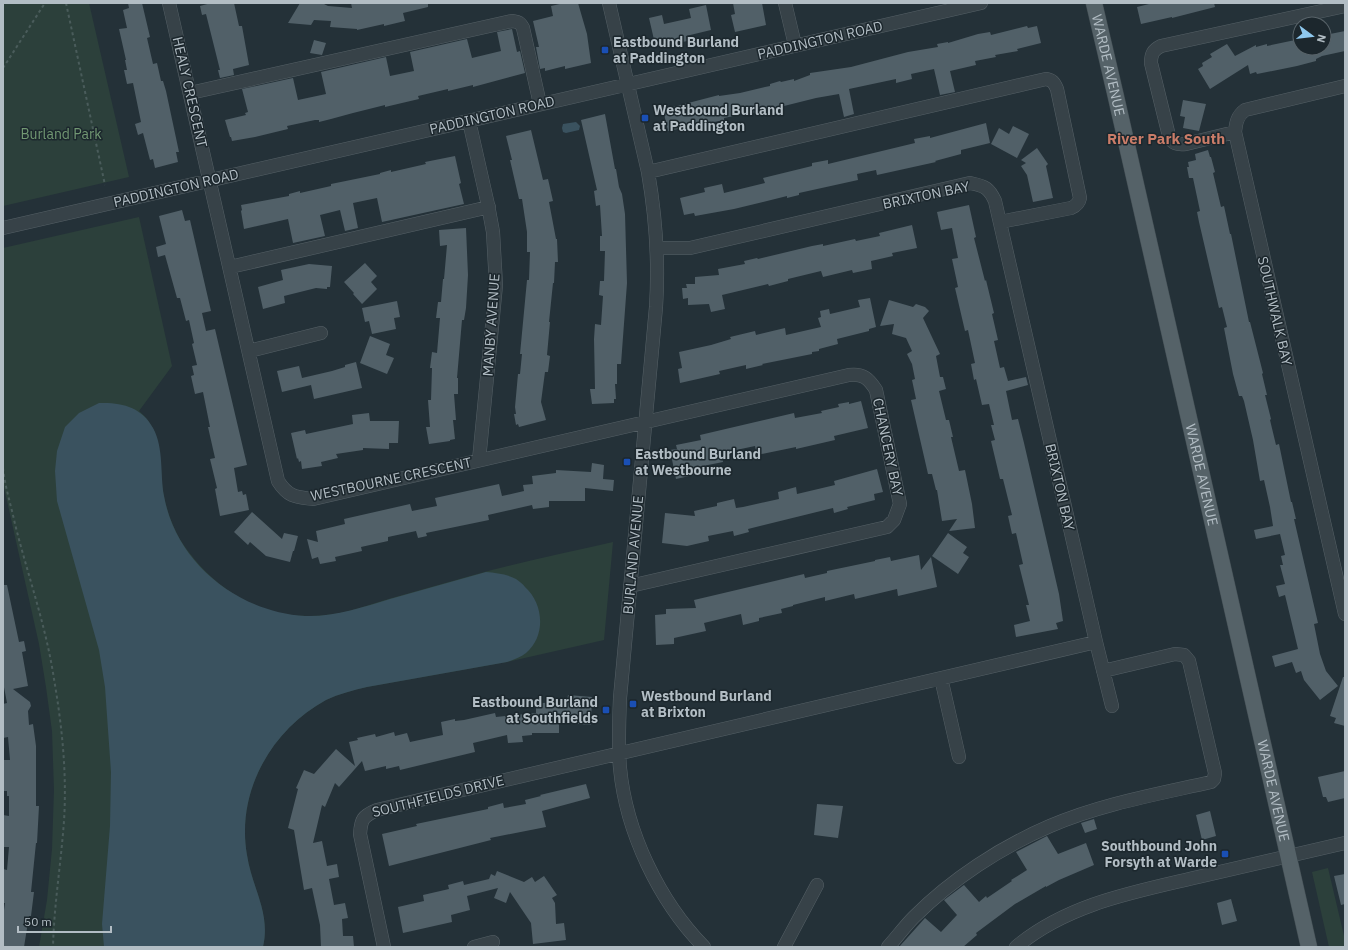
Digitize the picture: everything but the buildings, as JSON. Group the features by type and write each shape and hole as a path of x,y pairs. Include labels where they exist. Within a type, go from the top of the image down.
{"main road":[{"name":"WARDE AVENUE","path":"1094,3 1309,947"}],"street":[{"name":"HEALY CRESCENT","path":"169,3 210,180"},
{"name":"BURLAND AVENUE","path":"609,3 653,199 658,272 646,422 620,698 620,769 625,801 634,830 658,886 674,911 704,947"},
{"path":"785,3 795,45"},
{"name":"PADDINGTON ROAD","path":"3,228 981,3"},
{"path":"1345,6 1161,46 1155,48 1151,55 1169,136 1172,142 1178,145 1235,132 1238,118 1245,110 1345,86"},
{"path":"190,93 512,21 518,22 523,28 540,104"},
{"path":"648,172 1046,79 1050,80 1054,82 1057,89 1080,198 1079,202 1071,208 1000,222"},
{"name":"MANBY AVENUE","path":"469,121 489,207 493,232 496,285 479,460"},
{"name":"SOUTHWALK BAY","path":"1235,132 1345,614"},
{"name":"WESTBOURNE CRESCENT","path":"210,180 278,481 290,494 299,498 314,498 646,422"},
{"name":"BRIXTON BAY","path":"657,248 690,248 970,183 984,186 990,191 995,201 1000,222 1112,706"},
{"path":"230,267 489,207"},
{"path":"249,351 321,333"},
{"name":"CHANCERY BAY","path":"630,586 879,530 887,527 894,520 900,504 876,390 870,381 864,376 857,374 646,422"},
{"path":"619,752 1096,642"},
{"path":"888,947 914,917 953,883 1006,848 1050,826 1099,809 1211,782 1214,779 1215,773 1189,661 1184,655 1175,654 1103,671"},
{"path":"941,678 959,757"},
{"name":"SOUTHFIELDS DRIVE","path":"384,947 360,834 362,820 367,814 376,810 619,752"},
{"path":"1016,947 1046,925 1102,901 1345,843"},
{"path":"784,947 817,886"},
{"path":"474,947 493,942"}],"path":[{"path":"3,68 45,3"},
{"path":"66,3 105,185"},
{"path":"3,468 7,491 27,570 44,626 60,717 65,767 64,820 56,894 53,947"}],"green space":[{"name":"Burland Park","path":"3,3 89,3 129,177 3,206"},
{"path":"139,217 172,366 139,411 148,420 157,440 165,502 177,533 183,544 196,561 227,589 244,600 283,614 304,616 326,615 356,609 488,571 613,542 604,640 507,662 351,691 326,700 306,713 289,728 274,746 262,765 253,786 247,808 245,831 247,855 265,923 263,947 39,947 47,900 52,849 54,790 52,731 39,644 3,483 3,248"},
{"path":"1328,868 1345,940 1345,947 1329,947 1312,872"}],"water":[{"path":"576,122 580,126 579,130 566,133 563,132 563,124"},
{"path":"99,403 130,407 143,415 148,421 153,428 159,444 164,496 171,520 182,542 196,562 214,580 234,594 256,605 280,612 305,616 327,615 359,608 486,572 498,573 513,577 531,594 539,611 540,620 537,638 526,653 519,657 507,662 367,687 336,696 326,700 306,713 289,728 274,746 262,765 253,786 247,808 245,831 249,867 260,901 265,923 263,947 104,947 102,924 110,826 111,772 105,687 99,650 57,501 55,471 57,451 65,427 79,413"}],"place":[{"name":"Eastbound Burland at Paddington","path":"605,50"},
{"name":"Westbound Burland at Paddington","path":"645,118"},
{"name":"Eastbound Burland at Westbourne","path":"627,462"},
{"name":"Westbound Burland at Brixton","path":"633,704"},
{"name":"Eastbound Burland at Southfields","path":"606,710"},
{"name":"Southbound John Forsyth at Warde","path":"1225,854"}],"district":[{"name":"River Park South","path":"1166,139"}]}
